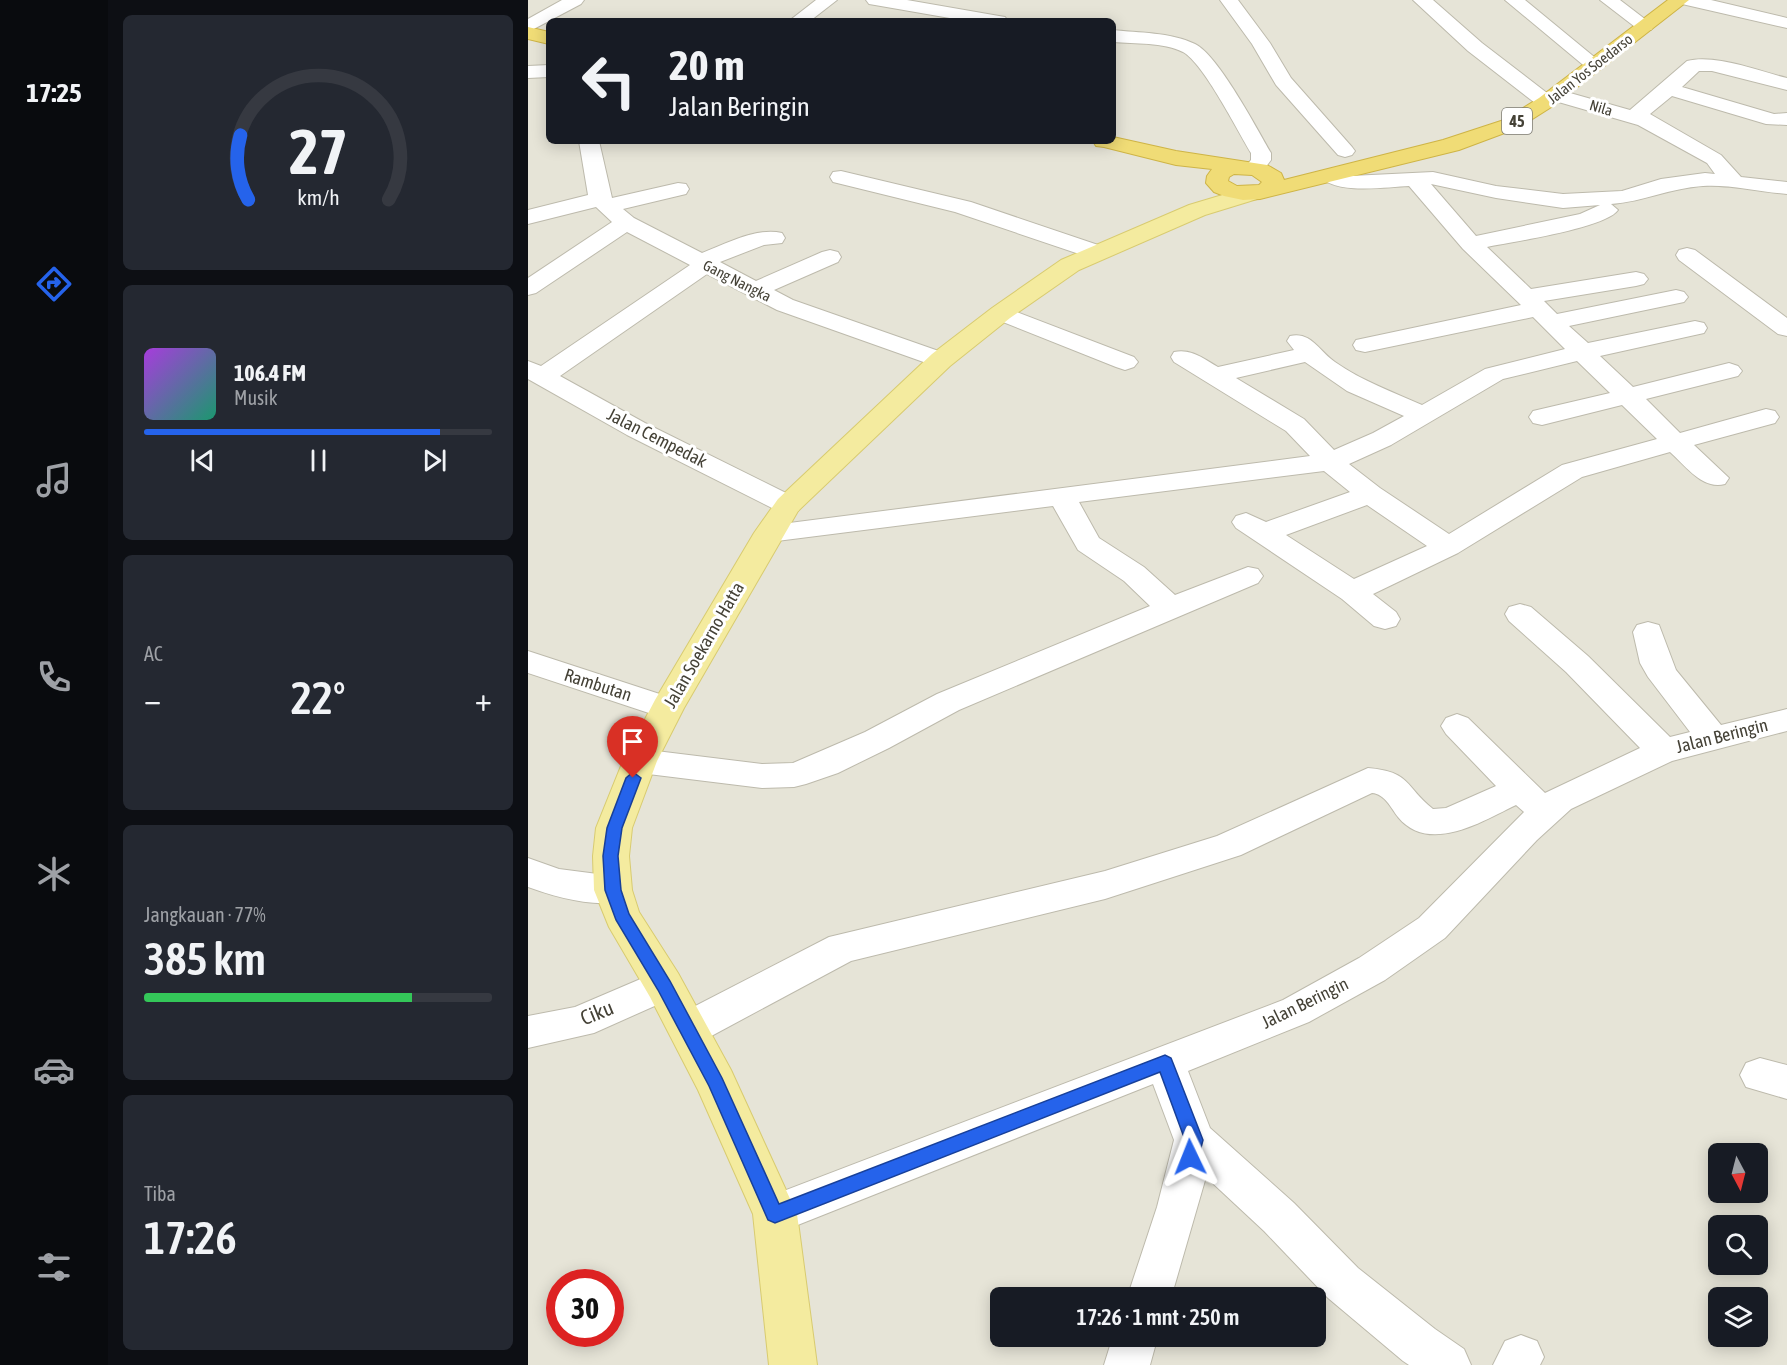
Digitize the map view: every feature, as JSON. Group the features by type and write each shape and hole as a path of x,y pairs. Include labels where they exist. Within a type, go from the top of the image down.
{"highway":[{"name":"Jalan Yos Soedarso","path":"1256,177 1327,177 1461,141 1510,124 1551,99 1680,0"},
{"path":"528,33 546,37"},
{"name":"45","path":"1116,144 1256,177"},
{"name":"45","path":"1176,158 1188,167 1220,183 1229,169 1256,177"}],"main road":[{"name":"Jalan Soekarno Hatta","path":"794,1365 775,1214 716,1083 664,985 622,916 613,890 611,856 614,828 640,761 667,708 769,533 788,505 941,360 1001,313 1070,265 1197,210 1222,204 1256,177"},
{"name":"Jalan Soekarno Hatta","path":"1197,210 1220,183"}],"street":[{"path":"528,27 574,0"},
{"path":"802,18 828,0"},
{"path":"875,0 981,18"},
{"path":"1229,0 1261,43 1283,81 1345,151"},
{"path":"1422,0 1491,60 1551,99"},
{"path":"1514,0 1595,65"},
{"path":"1609,0 1645,26"},
{"path":"1688,0 1787,23"},
{"path":"1116,36 1182,45 1193,50 1261,153 1256,177"},
{"path":"1645,121 1638,114 1694,65 1705,64 1787,84"},
{"path":"528,72 546,71"},
{"path":"1669,89 1773,120 1787,119"},
{"name":"Nila","path":"1551,99 1645,121 1714,159 1734,182"},
{"path":"589,144 604,202"},
{"path":"841,177 963,207 1096,252"},
{"path":"1327,177 1349,182 1432,178 1507,193 1563,201 1624,197 1661,185 1706,179 1787,188"},
{"path":"1414,178 1472,244 1628,398 1715,478"},
{"path":"528,217 678,189"},
{"path":"1472,244 1587,219 1602,213 1624,197"},
{"name":"Gang Nangka","path":"604,202 626,224 785,305 941,360"},
{"path":"528,288 626,224"},
{"path":"535,373 702,263 761,239 774,238"},
{"path":"1687,255 1783,341"},
{"path":"755,290 830,256"},
{"path":"1365,345 1539,309 1636,279"},
{"path":"1539,309 1676,297"},
{"path":"1001,313 1125,362"},
{"path":"769,533 1330,462 1382,440 1494,374 1582,352 1695,328"},
{"path":"1213,376 1304,348 1340,377 1424,415"},
{"path":"1183,357 1295,425 1330,462 1370,494 1448,547"},
{"path":"1542,417 1730,372"},
{"name":"Jalan Cempedak","path":"535,373 636,429 788,505"},
{"path":"1352,592 1448,547 1572,471 1767,417"},
{"path":"1370,494 1255,527 1352,592 1385,619"},
{"path":"1062,496 1088,544 1134,574 1171,609"},
{"path":"640,761 762,776 794,775 826,764 877,740 948,702 1248,576"},
{"path":"1521,614 1577,664 1663,751"},
{"path":"1648,632 1656,663 1713,738"},
{"name":"Rambutan","path":"528,662 667,708"},
{"name":"Jalan Beringin","path":"775,1214 1296,1011 1372,969 1432,928 1532,802 1559,801 1663,751 1787,720"},
{"path":"1457,726 1532,802"},
{"path":"688,1029 842,948 1105,885 1229,846 1368,780 1380,779 1390,783 1424,821 1438,823 1532,802"},
{"path":"528,872 556,883 613,890"},
{"name":"Ciku","path":"528,1032 580,1022 664,985"},
{"path":"1165,1063 1194,1140 1279,1217 1343,1283 1419,1345 1448,1365"},
{"path":"1153,1287 1178,1207 1194,1140"},
{"path":"1127,1365 1133,1347"}],"shaded area":[{"path":"528,0 1787,0 1787,1365 528,1365"}],"route":[{"path":"633,778 614,828 611,856 613,890 622,916 664,985 716,1083 775,1214 1165,1063 1194,1140 1190,1157"}]}
